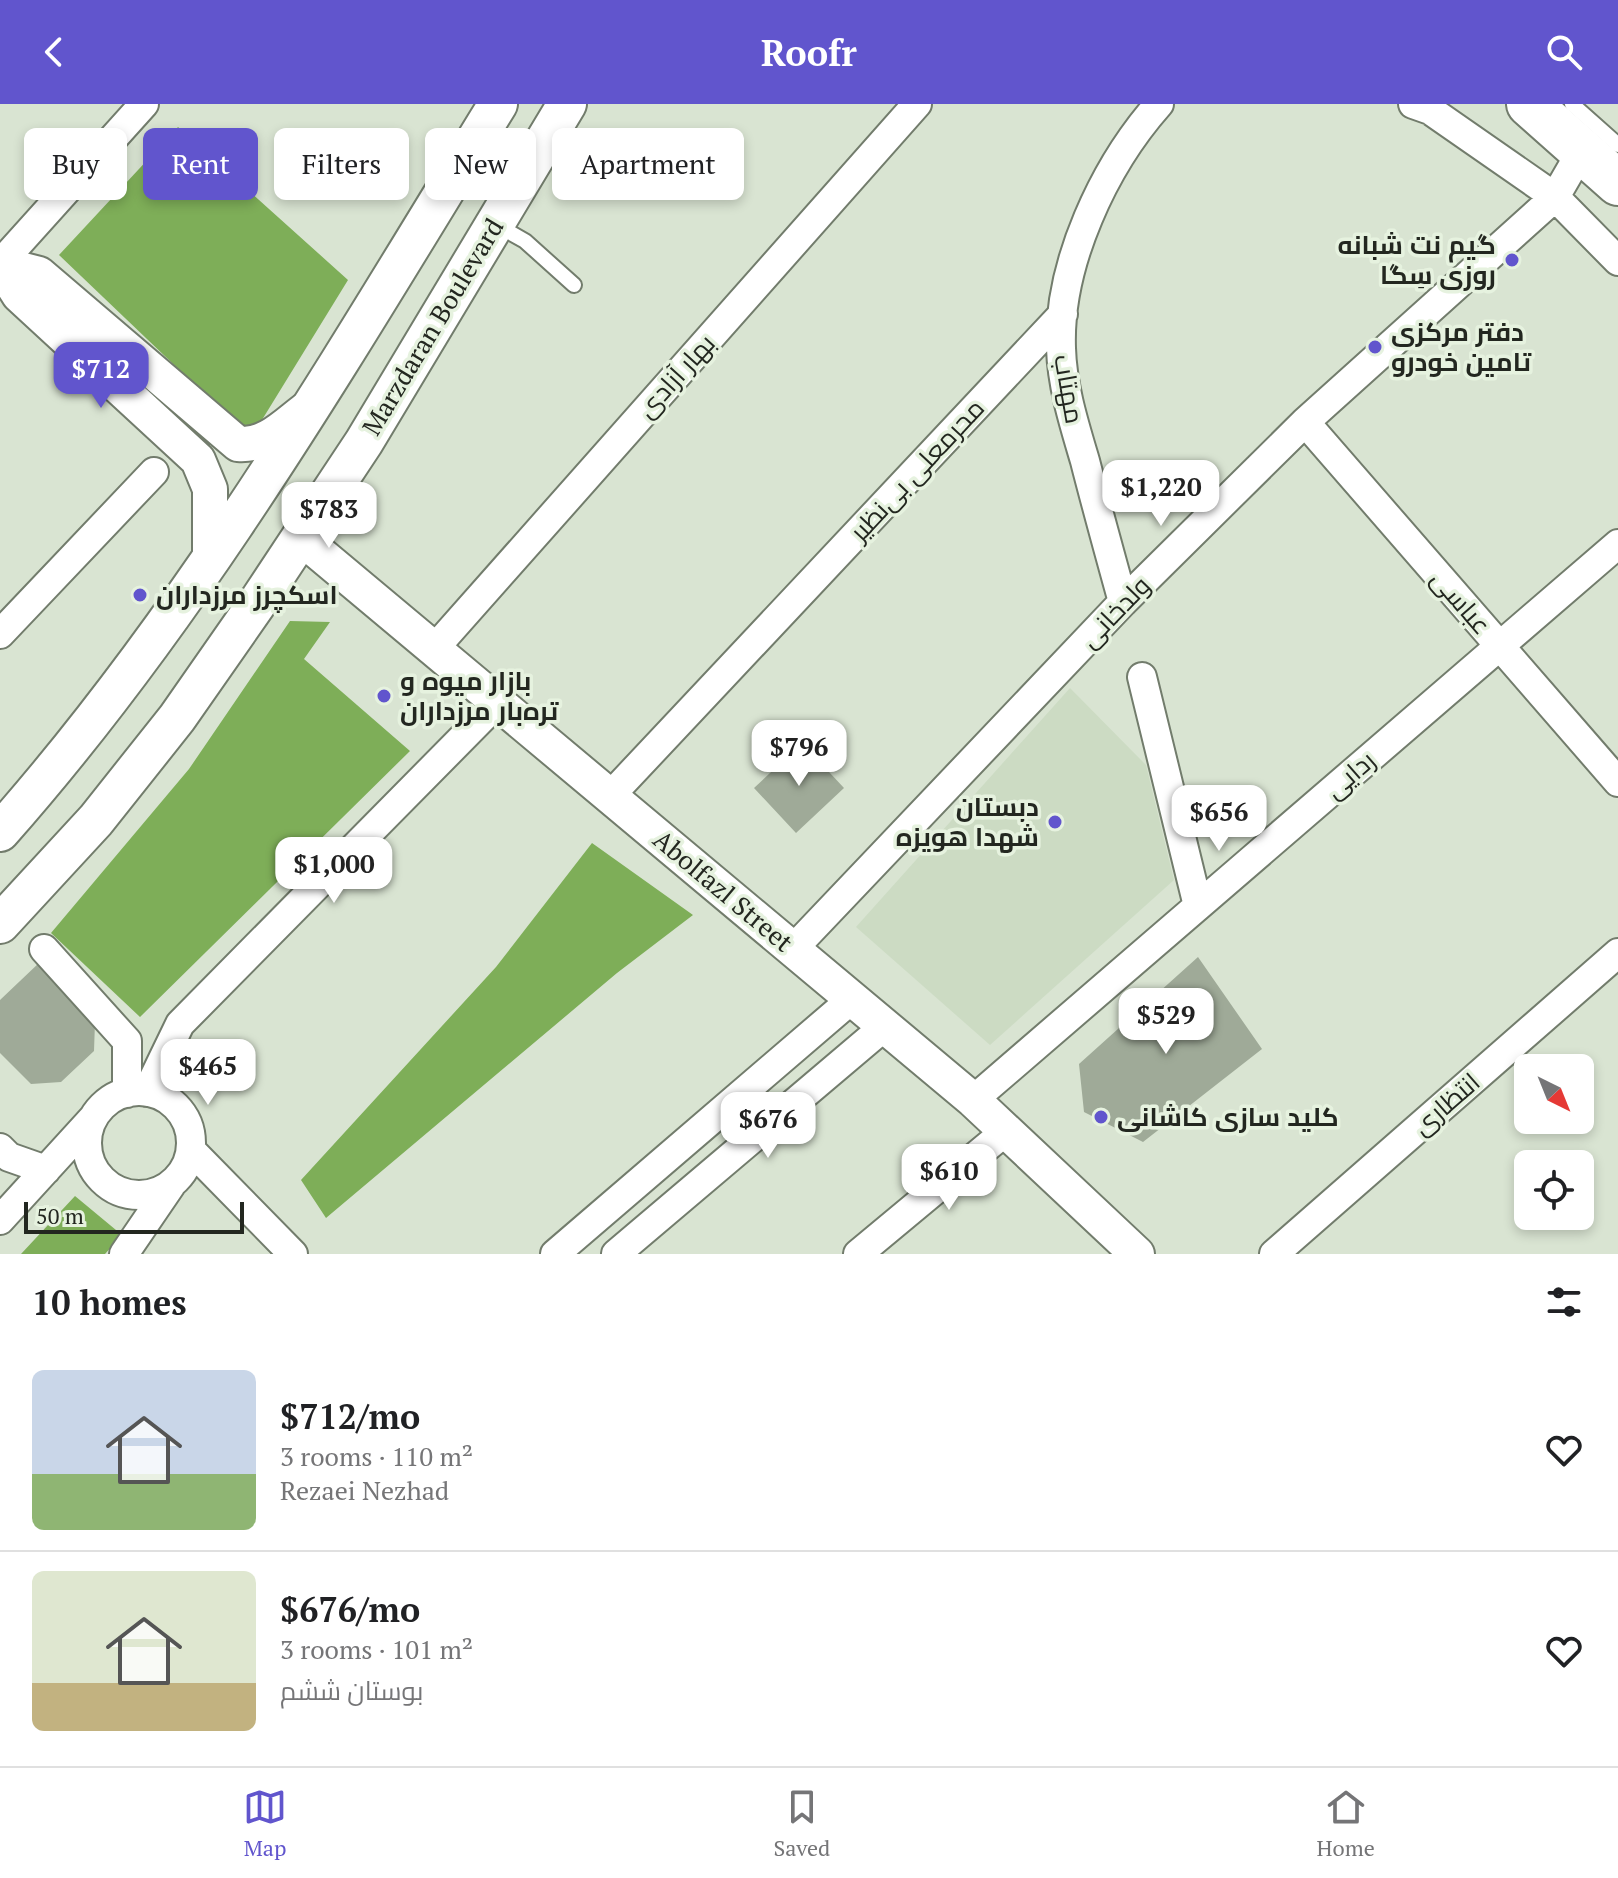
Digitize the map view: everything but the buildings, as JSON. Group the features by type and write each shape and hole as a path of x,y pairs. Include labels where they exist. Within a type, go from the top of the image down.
{"highway":[{"path":"1529,104 1600,149 1618,183"}],"main road":[{"path":"0,832 131,673 312,405 498,104"},
{"name":"Marzdaran Boulevard","path":"0,924 96,820 177,718 364,442 567,104"}],"street":[{"path":"0,264 144,104"},
{"name":"بهار آزادی","path":"434,649 917,104"},
{"path":"1063,314 1077,252 1092,208 1115,163 1159,104"},
{"path":"1413,104 1430,110 1555,197 1618,261"},
{"name":"ولدخانی","path":"793,949 1123,602 1305,422 1555,197 1600,149"},
{"path":"0,264 39,274 238,444 252,445 267,439 312,405"},
{"path":"0,264 19,295 198,460 210,489 210,557"},
{"name":"مهتاب","path":"1063,314 1061,347 1071,412 1123,602"},
{"name":"محرمعلی بی‌نظیر","path":"610,796 1063,314"},
{"name":"عباسی","path":"1305,422 1618,782"},
{"path":"0,634 154,472"},
{"name":"Abolfazl Street","path":"300,537 973,1100 1137,1254"},
{"name":"ردایی","path":"973,1100 1618,544"},
{"path":"1142,677 1198,906"},
{"path":"137,1093 180,1024 498,702"},
{"path":"44,949 127,1041 137,1093"},
{"name":"انتظاری","path":"1274,1254 1618,953"},
{"path":"555,1254 852,999"},
{"path":"616,1254 885,1026"},
{"path":"0,1220 103,1106 137,1093 162,1096 185,1119 191,1150 293,1254"},
{"path":"95,1116 88,1132 88,1150 93,1168 104,1182 119,1191 137,1195 155,1193 171,1185"},
{"path":"858,1254 1006,1131"},
{"path":"0,1148 9,1157 46,1170"},
{"path":"124,1254 180,1175 191,1150"}],"lane":[{"path":"1572,104 1600,149"},
{"path":"495,224 525,241 574,285"}],"shaded area":[{"name":"دبستان شهدا هویزه","path":"1070,688 1146,765 1174,880 990,1045 856,927"}],"green space":[{"path":"143,165 143,200 258,199 348,280 257,428 236,424 59,255 110,200 127,200 127,182"},
{"path":"290,621 330,622 304,659 410,751 140,1017 51,933 189,769"},
{"path":"592,843 693,915 617,973 326,1218 301,1180 496,967"},
{"path":"75,1196 122,1235 105,1254 21,1254"}],"place":[{"name":"گیم نت شبانه روزی سِگا","path":"1512,260"},
{"name":"دفتر مرکزی تامین خودرو","path":"1375,347"},
{"name":"اسکچرز مرزداران","path":"140,595"},
{"name":"بازار میوه و تره‌بار مرزداران","path":"384,696"},
{"name":"دبستان شهدا هویزه","path":"1055,822"},
{"name":"کلید سازی کاشانی","path":"1101,1117"}]}
